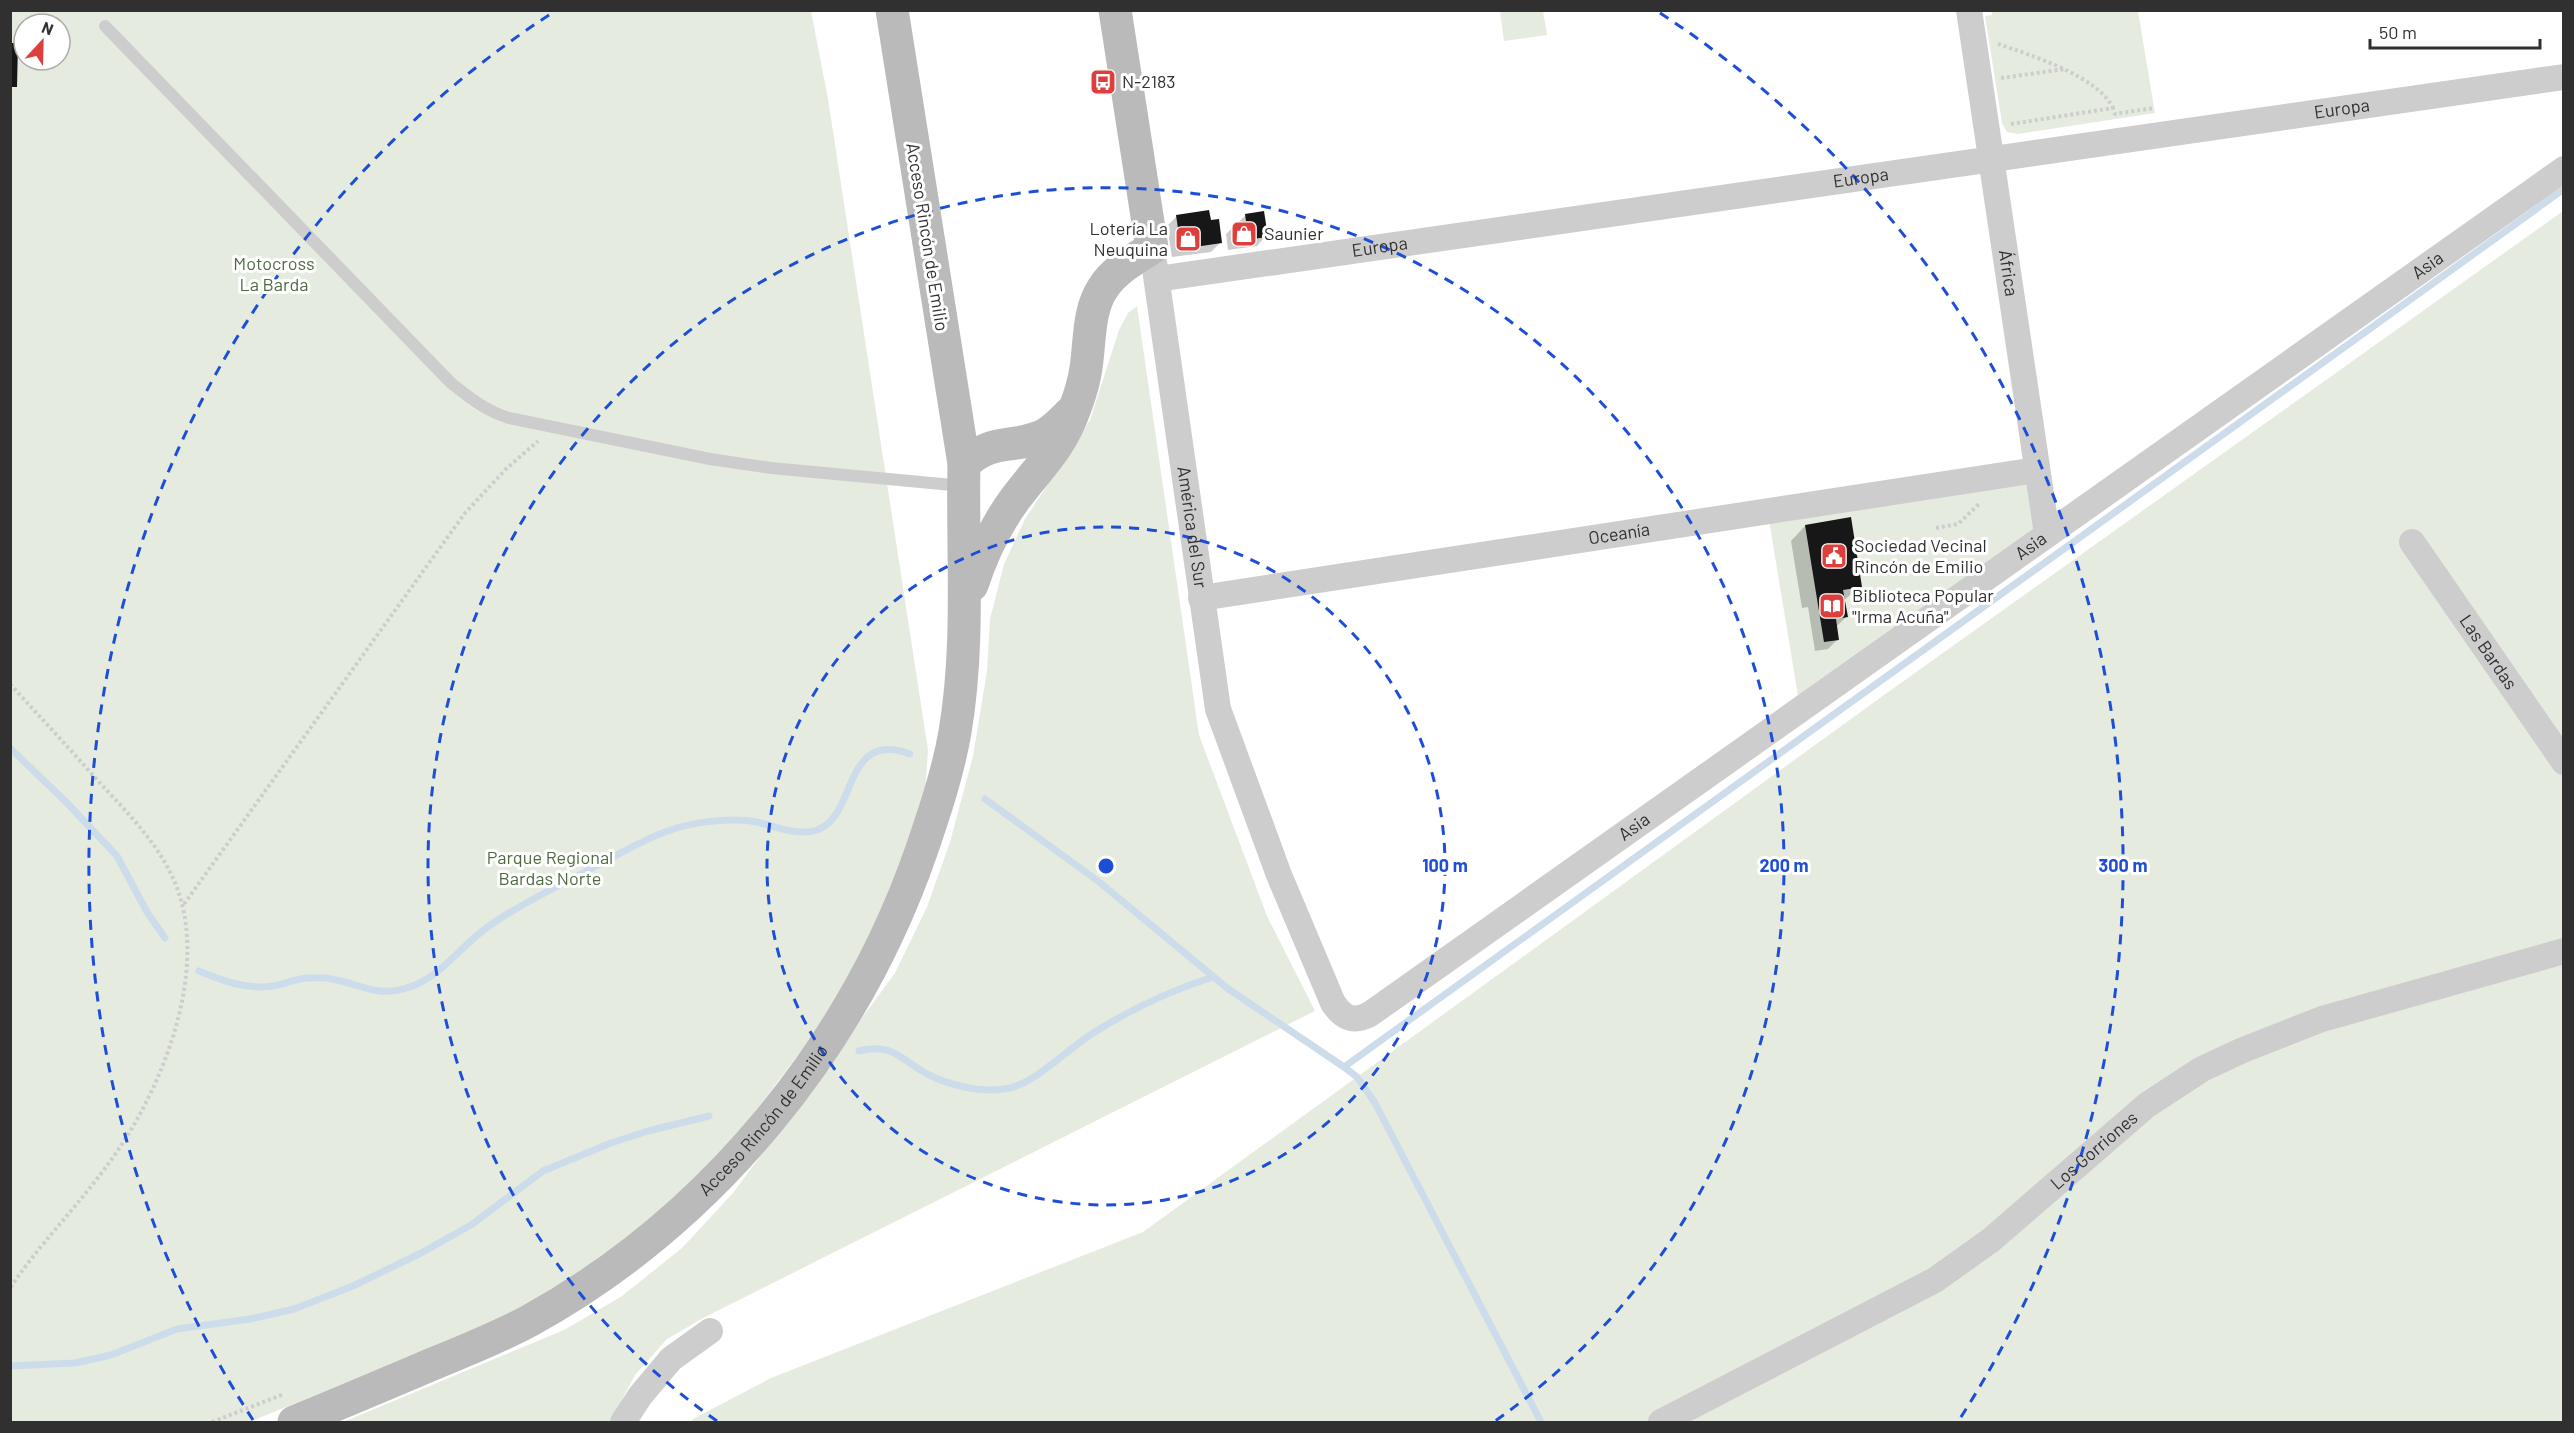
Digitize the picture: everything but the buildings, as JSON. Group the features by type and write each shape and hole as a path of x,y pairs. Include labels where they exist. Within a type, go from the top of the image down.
{"main road":[{"name":"Acceso Rincón de Emilio","path":"291,1407 491,1339 566,1299 604,1274 677,1215 745,1149 821,1051 860,990 896,918 916,867 941,789 955,733 966,603 964,475 892,10"},
{"name":"América del Sur","path":"1115,10 1152,248"},
{"name":"Acceso Rincón de Emilio","path":"966,603 977,568 1001,521 1015,499 1059,445 1075,408 1085,371 1096,301 1111,277 1152,248"},
{"path":"964,475 985,448 1042,436 1055,428 1075,408"}],"street":[{"name":"África","path":"1969,10 2047,534"},
{"name":"Europa","path":"1157,279 2564,77"},
{"name":"Asia","path":"1349,1018 1363,1018 1370,1014 2564,169"},
{"name":"América del Sur","path":"1152,248 1213,685 1225,731 1299,924 1333,1003 1349,1018"},
{"name":"Oceanía","path":"1201,598 2037,470"},
{"name":"Las Bardas","path":"2412,542 2564,762"},
{"name":"Los Gorriones","path":"1661,1422 1935,1280 1991,1240 2147,1105 2202,1069 2322,1019 2564,951"},
{"path":"623,1422 640,1396 671,1359 710,1331"}],"lane":[{"path":"105,26 452,383 473,401 493,413 710,459 771,468 964,475"}],"path":[{"path":"1996,55 1994,43 2066,69 2104,95 2115,114 2154,108"},
{"path":"1998,66 2002,88"},
{"path":"2000,78 2066,69"},
{"path":"2007,120 2013,125 2113,108"},
{"path":"184,905 465,513 506,469 554,427"},
{"path":"1936,528 1958,524 1984,499"},
{"path":"10,684 148,838 169,870 184,905 187,955 182,994 163,1066 138,1120 106,1167 29,1260 10,1288"},
{"path":"212,1422 291,1407"}],"green space":[{"name":"Parque Regional Bardas Norte","path":"10,11 811,11 828,99 928,750 925,793 895,883 838,1002 720,1158 597,1265 494,1323 249,1422 11,1422"},
{"path":"1500,11 1543,11 1547,35 1504,41"},
{"path":"1992,11 2138,11 2155,113 2018,134 2007,132 2002,123 1985,16 1992,15"},
{"path":"2563,211 2563,1422 691,1422 771,1378 1143,1232 1884,695"},
{"path":"1137,306 1199,735 1267,916 1315,1011 707,1316 667,1339 635,1375 610,1422 343,1422 564,1330 622,1296 682,1248 733,1193 895,973 927,907 950,842 973,756 987,671 990,619 1004,564 1025,519 1090,420 1119,330 1128,313"},
{"path":"2029,482 2036,520 2033,531 1798,696 1769,520"}],"waterway":[{"path":"1344,1067 2564,189"},
{"path":"10,748 117,856 147,912 165,938"},
{"path":"199,971 226,981 254,987 273,986 300,979 328,978 377,991 396,991 407,988 441,969 479,934 501,918 646,840 697,823 719,821 751,821 800,832 817,830 830,822 839,809 853,777 862,763 873,753 888,750 910,754"},
{"path":"985,799 1098,881 1227,988 1357,1077 1375,1103 1541,1422"},
{"path":"859,1051 871,1049 889,1051 929,1075 958,1086 990,1090 1010,1088 1031,1079 1090,1035 1119,1017 1165,995 1213,977"},
{"path":"10,1366 75,1363 111,1355 177,1329 250,1319 294,1309 353,1286 421,1253 471,1225 543,1171 611,1143 709,1116"}],"place":[{"name":"N-2183","path":"1103,82"},
{"name":"Saunier","path":"1244,234"},
{"name":"Lotería La Neuquina","path":"1188,239"},
{"name":"Sociedad Vecinal Rincón de Emilio","path":"1834,556"},
{"name":"Biblioteca Popular \"Irma Acuña\"","path":"1832,606"}],"park label":[{"name":"Motocross La Barda","path":"274,274"}]}
